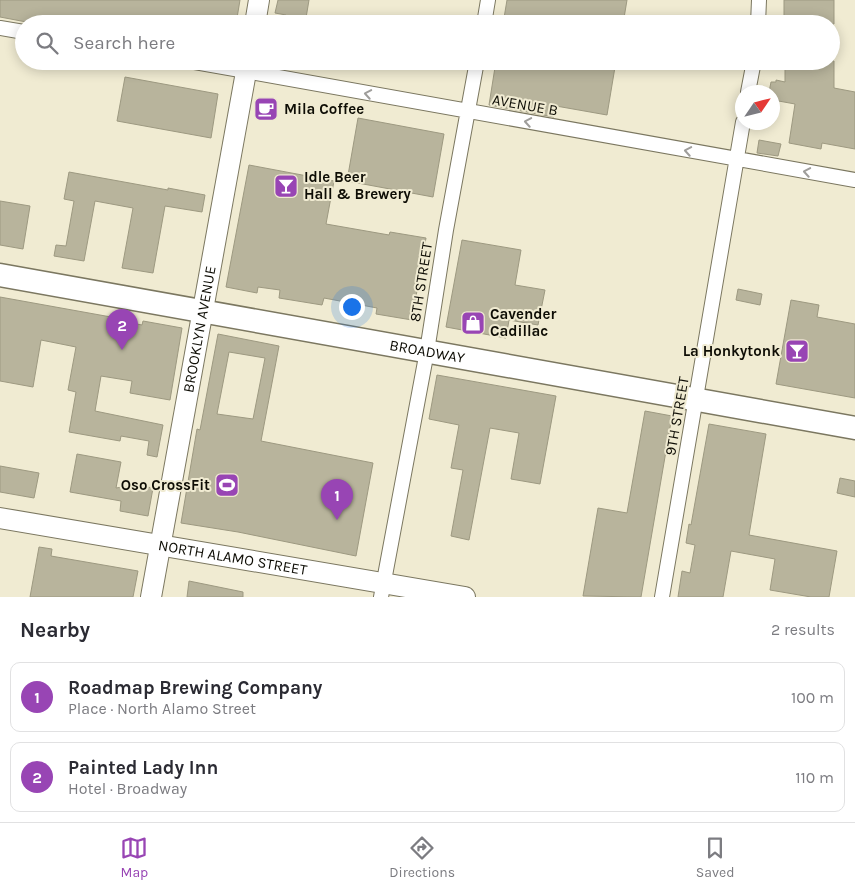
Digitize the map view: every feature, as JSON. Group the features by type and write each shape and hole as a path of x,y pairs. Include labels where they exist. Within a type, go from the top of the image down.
{"main road":[{"name":"BROADWAY","path":"0,275 855,428"}],"street":[{"path":"256,15 259,0"},
{"path":"486,15 488,0"},
{"path":"758,15 759,0"},
{"path":"0,29 15,31"},
{"name":"BROOKLYN AVENUE","path":"151,597 246,70"},
{"name":"AVENUE B","path":"266,70 468,112 855,180"},
{"name":"8TH STREET","path":"383,590 427,351 446,230 475,70"},
{"path":"749,85 752,70"},
{"name":"9TH STREET","path":"662,597 742,130"},
{"name":"NORTH ALAMO STREET","path":"0,518 383,590 465,597"}],"building":[{"path":"0,0 240,0 238,15 15,15 15,20 0,17"},
{"path":"278,0 309,0 306,15 275,13"},
{"path":"507,0 627,0 624,15 504,15"},
{"path":"784,0 834,0 834,15 784,15"},
{"path":"495,70 614,70 607,115 556,106 554,117 489,105"},
{"path":"785,70 834,70 834,88 855,92 855,149 822,143 821,149 789,143 795,104 780,101 780,85 770,85 771,82 776,82 776,80 785,82"},
{"path":"125,77 218,94 211,138 117,121"},
{"path":"358,118 444,134 433,197 347,181"},
{"path":"759,140 781,144 778,156 757,153"},
{"path":"249,165 334,181 326,224 389,235 390,232 426,238 412,320 376,314 377,308 324,298 322,305 279,298 280,290 258,287 257,293 226,287"},
{"path":"69,172 205,195 202,212 165,206 153,273 122,268 133,208 95,201 84,261 54,256 56,245 66,246 74,201 64,199"},
{"path":"0,201 30,206 23,249 0,245"},
{"path":"462,240 521,250 515,285 545,290 538,325 509,320 506,338 446,327"},
{"path":"738,289 762,294 760,305 736,300"},
{"path":"0,297 111,317 111,319 142,325 143,321 182,328 170,400 130,393 132,381 101,376 95,411 163,425 157,457 147,455 149,441 121,436 120,441 69,432 76,392 68,390 76,347 41,340 33,387 0,381"},
{"path":"791,300 819,305 817,317 855,324 855,398 776,384"},
{"path":"218,334 279,346 261,441 373,463 356,556 238,532 181,523 197,429 200,430","holes":["229,352 265,358 253,419 217,414"]},
{"path":"437,375 556,396 540,484 511,479 519,433 490,428 469,540 451,536 463,470 451,468 459,425 429,419"},
{"path":"645,411 672,416 641,597 583,596 598,508 627,513"},
{"path":"709,424 766,434 749,535 837,551 829,597 811,597 770,590 775,559 731,551 723,597 678,597 682,571 690,573 695,545 686,543"},
{"path":"77,454 121,462 116,488 135,485 153,488 148,516 120,511 121,501 70,492"},
{"path":"0,466 39,473 34,498 0,492"},
{"path":"840,478 855,481 855,497 837,493"},
{"path":"39,547 52,549 51,556 138,571 133,597 30,597"},
{"path":"189,581 243,592 243,597 187,597"}],"place":[{"name":"Mila Coffee","path":"266,109"},
{"name":"Idle Beer Hall & Brewery","path":"286,186"},
{"name":"Cavender Cadillac","path":"473,323"},
{"name":"Painted Lady Inn","path":"122,350"},
{"name":"La Honkytonk","path":"797,351"},
{"name":"Oso CrossFit","path":"227,485"},
{"name":"Roadmap Brewing Company","path":"337,520"}]}
